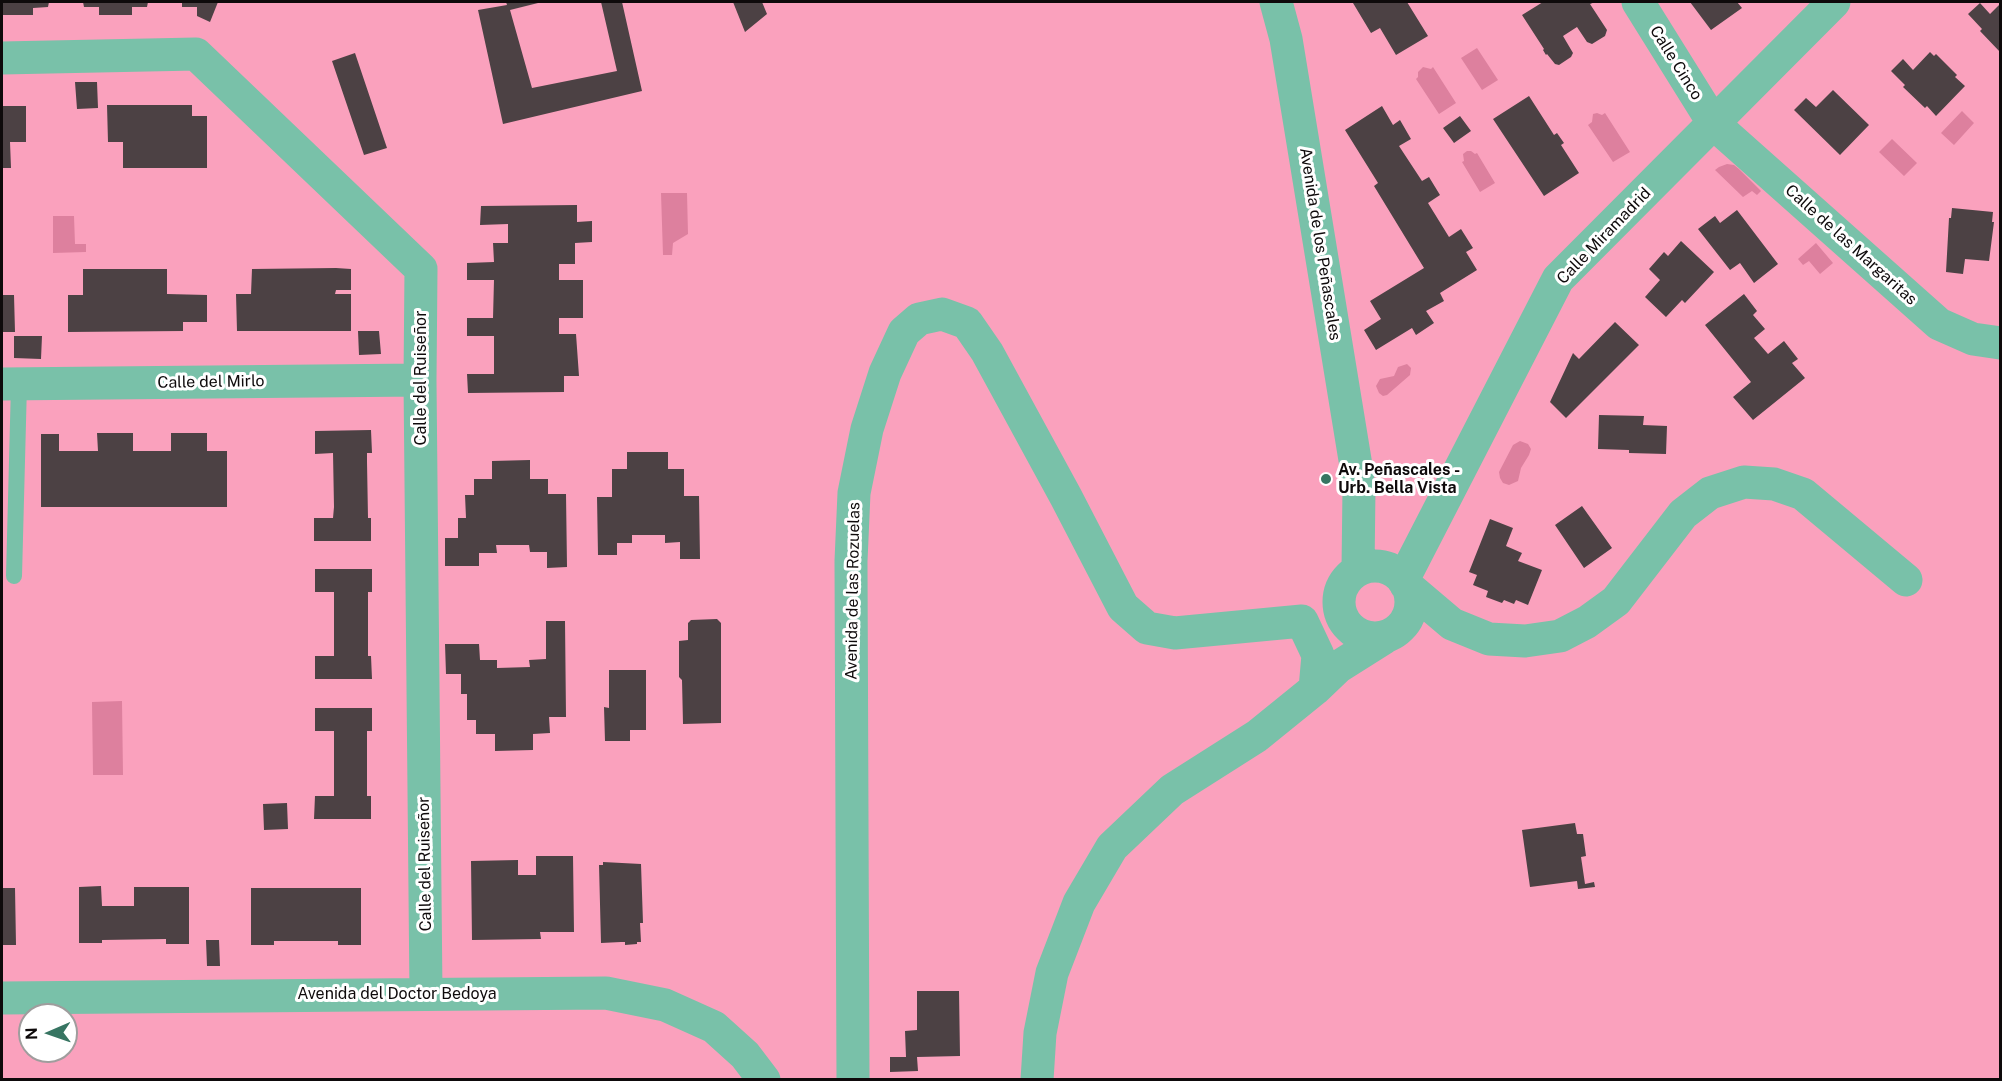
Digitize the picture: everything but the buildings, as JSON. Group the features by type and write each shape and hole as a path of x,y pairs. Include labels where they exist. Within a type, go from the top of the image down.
{"street":[{"name":"Avenida de los Peñascales","path":"1276,2 1286,39 1359,488 1389,576"},
{"name":"Calle Cinco","path":"1638,2 1714,124"},
{"name":"Calle Miramadrid","path":"1389,576 1558,279 1834,2"},
{"name":"Calle del Ruiseñor","path":"2,58 196,54 421,269 426,994"},
{"name":"Calle de las Margaritas","path":"1714,124 1939,324 1972,339 2001,343"},
{"name":"Avenida de las Rozuelas","path":"853,1080 851,561 854,493 867,429 885,373 904,332 919,319 942,314 968,324 998,373 1066,497 1123,607 1147,628 1175,633 1302,621 1343,620"},
{"name":"Calle del Mirlo","path":"10,384 420,380"},
{"path":"1338,667 1343,620 1338,600 1344,583 1389,576 1452,624 1488,639 1526,641 1560,636 1587,622 1616,601 1683,514 1710,493 1744,482 1774,484 1803,494 1906,580"},
{"path":"1037,1080 1040,1033 1052,973 1079,903 1112,847 1172,790 1257,736 1315,689 1338,667 1394,630 1409,614 1410,604 1389,576"},
{"path":"1343,620 1351,630 1372,639 1394,630 1452,624"},
{"path":"1302,621 1318,655 1315,689"},
{"name":"Avenida del Doctor Bedoya","path":"2,998 606,993 665,1005 714,1027 745,1054 764,1080"}],"lane":[{"path":"10,384 14,576"}],"shaded area":[{"path":"2,2 2000,2 2000,1079 2,1080"},
{"path":"1477,48 1498,80 1482,90 1461,58"},
{"path":"1423,67 1431,69 1433,67 1456,103 1439,114 1416,79"},
{"path":"1962,111 1974,123 1954,145 1941,133"},
{"path":"1605,113 1630,152 1613,162 1588,125 1592,122 1593,114 1602,115"},
{"path":"1892,139 1917,163 1904,176 1879,152"},
{"path":"1467,151 1477,153 1495,183 1480,192 1462,162 1464,161 1463,154"},
{"path":"1727,164 1734,165 1761,191 1757,195 1752,191 1743,197 1715,170"},
{"path":"661,193 687,193 688,234 673,243 672,255 663,255"},
{"path":"53,216 74,216 75,244 86,244 86,252 53,253"},
{"path":"1816,243 1833,263 1820,274 1809,261 1803,265 1798,259"},
{"path":"1407,364 1411,368 1410,375 1387,395 1383,396 1379,393 1376,386 1380,379 1394,376 1398,367"},
{"path":"1520,441 1528,444 1531,449 1521,468 1518,481 1509,485 1503,483 1499,472 1513,445"},
{"path":"122,701 123,775 93,775 92,702"}],"place":[{"name":"Av. Peñascales - Urb. Bella Vista","path":"1326,479"}]}
